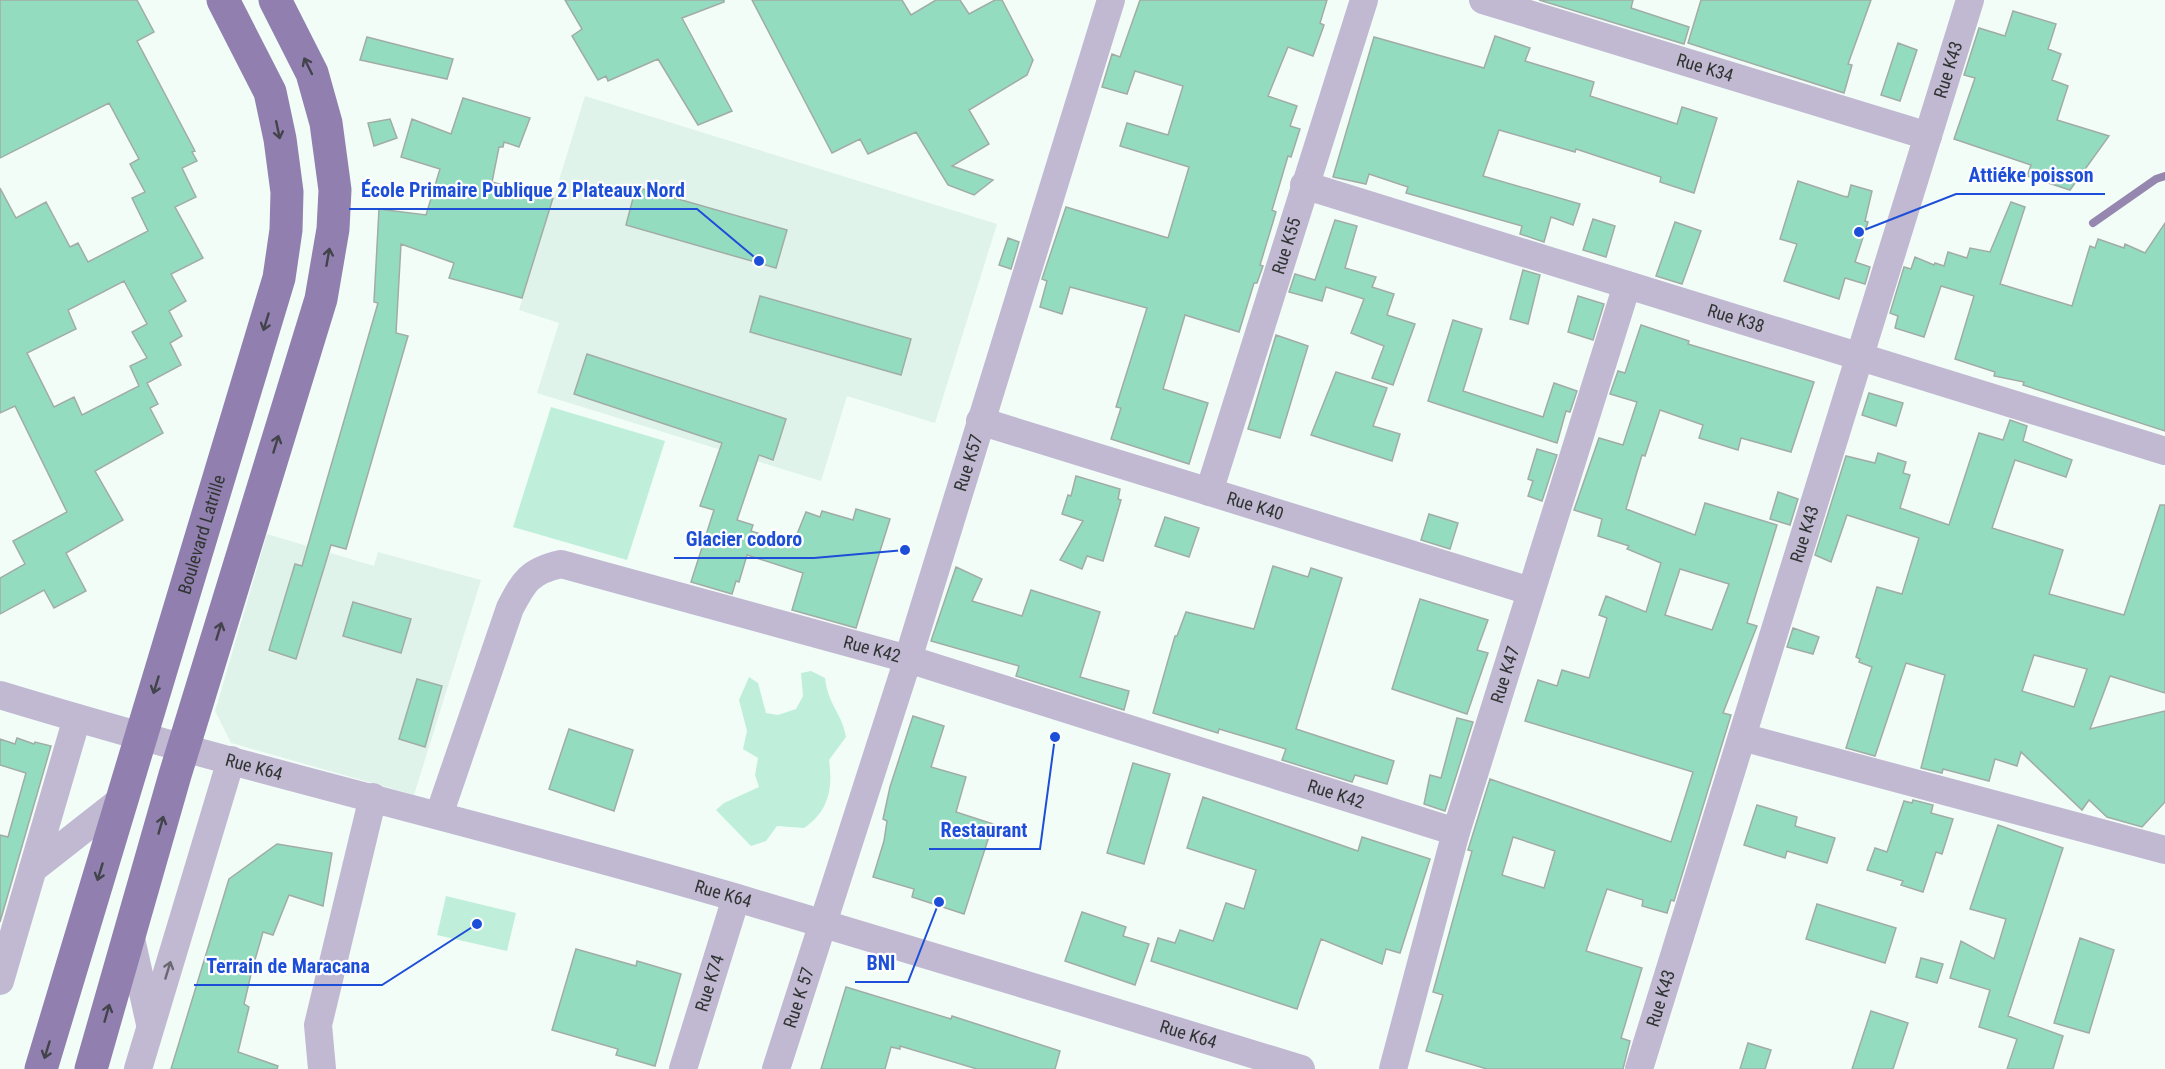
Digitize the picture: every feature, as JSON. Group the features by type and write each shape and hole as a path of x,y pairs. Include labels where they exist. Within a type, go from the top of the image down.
{"main road":[{"name":"Boulevard Latrille","path":"41,1069 279,278 286,230 287,192 270,92 223,0"},
{"path":"91,1069 184,746 321,298 333,229 335,190 326,123 312,73 275,0"}],"street":[{"name":"Rue K55","path":"1209,492 1364,0"},
{"name":"Rue K34","path":"1483,0 1929,136"},
{"name":"Rue K43","path":"1640,1069 1970,0"},
{"name":"Rue K57","path":"822,925 908,659 1109,1"},
{"name":"Rue K38","path":"1304,185 2165,451"},
{"name":"Rue K47","path":"1393,1069 1456,832 1627,285"},
{"name":"Rue K40","path":"980,421 1530,591"},
{"name":"Rue K42","path":"439,815 510,608 522,584 540,569 561,564 908,659 1456,832"},
{"name":"Rue K64","path":"0,695 736,898 1301,1069"},
{"path":"0,981 77,718"},
{"path":"1742,737 2165,850"},
{"path":"138,1069 231,760"},
{"path":"322,1069 318,1025 373,797"},
{"path":"33,869 121,800"},
{"name":"Rue K74","path":"683,1069 736,898"},
{"name":"Rue K 57","path":"776,1069 822,925"},
{"path":"130,934 151,1026"}],"shaded area":[{"path":"585,96 997,224 935,423 847,396 821,481 537,393 559,323 519,310"},
{"path":"267,534 374,566 378,552 481,580 414,795 231,743 215,711"}],"green space":[{"path":"551,407 665,441 627,560 513,527"},
{"path":"811,671 825,678 829,695 846,737 829,760 830,780 827,798 819,814 804,828 777,826 766,841 751,846 716,810 724,803 759,787 755,775 758,758 743,749 747,731 739,700 749,677 758,683 766,713 778,715 796,709 803,696 801,673"},
{"path":"446,896 516,913 507,951 437,935"}],"building":[{"path":"0,0 137,0 154,32 137,41 195,151 192,152 197,161 182,168 196,197 175,207 203,258 171,274 186,301 169,311 182,336 170,343 181,365 147,383 158,404 150,408 163,433 95,471 123,520 66,553 86,591 54,608 44,590 0,614 0,578 25,564 13,541 67,512 15,406 0,413 0,188 16,218 46,202 70,247 78,243 88,262 148,231 132,198 145,192 130,164 139,159 109,103 0,158","holes":["124,281 147,324 132,332 147,358 130,366 139,386 82,415 74,397 54,407 27,353 76,329 68,310"]},
{"path":"565,0 724,0 724,2 682,18 732,111 698,125 658,59 608,81 606,76 598,80 572,36 582,29"},
{"path":"752,0 902,0 911,15 936,0 960,0 969,14 995,0 1002,0 1033,60 1027,75 969,110 989,144 952,166 993,180 974,195 948,185 916,132 868,154 860,139 832,153"},
{"path":"1140,0 1327,0 1320,23 1324,25 1313,56 1288,47 1268,96 1297,106 1290,126 1300,129 1291,157 1288,156 1272,210 1276,212 1260,265 1263,266 1257,283 1254,283 1239,332 1185,315 1163,389 1208,403 1189,464 1111,439 1121,408 1116,407 1147,308 1070,287 1062,314 1040,307 1047,281 1042,279 1066,207 1168,238 1189,167 1120,146 1127,123 1168,135 1183,86 1135,71 1127,94 1102,87 1112,54 1120,57"},
{"path":"1539,0 1633,0 1631,8 1689,27 1684,44"},
{"path":"1701,0 1871,0 1848,64 1852,65 1844,93 1688,43"},
{"path":"2013,11 2056,24 2048,49 2061,54 2052,80 2068,86 2057,120 2109,136 2070,190 2027,176 2031,165 1954,139 1975,78 1964,75 1979,28 2005,36"},
{"path":"1495,36 1530,48 1525,61 1594,82 1590,96 1677,124 1682,107 1717,118 1694,193 1660,182 1661,177 1576,149 1575,152 1499,130 1483,176 1580,204 1573,225 1551,217 1544,242 1520,234 1522,226 1406,193 1408,187 1369,174 1366,184 1333,177 1374,37 1484,68"},
{"path":"367,37 453,59 447,79 360,60"},
{"path":"1898,43 1917,50 1900,101 1881,95"},
{"path":"463,98 530,118 519,147 504,142 503,147 499,147 492,182 553,198 522,298 449,278 454,263 401,244 396,333 408,336 346,549 331,545 296,659 269,650 295,564 302,566 378,303 374,302 379,209 426,215 440,169 401,157 412,119 451,134"},
{"path":"390,119 397,138 374,146 368,123"},
{"path":"1798,181 1848,197 1851,185 1872,191 1865,221 1868,222 1855,262 1870,267 1865,284 1845,278 1839,299 1784,281 1797,244 1780,239"},
{"path":"636,187 787,230 776,268 626,225"},
{"path":"2011,202 2025,207 2000,284 2072,306 2090,246 2095,248 2098,239 2124,248 2125,244 2145,253 2165,223 2165,431 2023,385 2024,382 1994,376 1995,372 1955,359 1974,296 1941,286 1924,337 1895,328 1898,316 1890,313 1904,267 1911,269 1915,257 1934,265 1935,263 1944,266 1948,252 1967,258 1970,248 1990,252"},
{"path":"1593,219 1615,226 1606,257 1583,250"},
{"path":"1335,220 1357,226 1345,268 1376,277 1372,287 1394,294 1387,315 1415,324 1393,385 1372,378 1384,346 1351,333 1364,299 1326,287 1322,301 1289,292 1295,274 1315,280"},
{"path":"1675,222 1701,231 1682,284 1656,276"},
{"path":"1008,238 1019,242 1011,269 999,265"},
{"path":"1523,270 1540,275 1528,324 1510,319"},
{"path":"760,296 911,339 901,375 750,332"},
{"path":"1578,296 1604,304 1593,340 1568,332"},
{"path":"1453,320 1482,329 1463,391 1543,417 1554,383 1577,391 1570,412 1566,411 1557,443 1428,401"},
{"path":"1641,325 1689,341 1688,344 1814,382 1791,452 1741,438 1738,450 1699,438 1703,425 1660,410 1645,456 1642,455 1626,509 1695,535 1705,503 1777,525 1747,623 1757,626 1723,713 1731,715 1674,901 1671,900 1667,913 1642,906 1643,900 1607,889 1586,951 1642,968 1621,1038 1630,1041 1623,1069 1487,1069 1426,1051 1443,995 1433,992 1472,851 1468,850 1490,779 1671,842 1693,772 1525,721 1538,680 1557,686 1562,670 1589,678 1607,618 1599,615 1606,596 1646,612 1661,563 1627,549 1629,546 1598,536 1602,519 1574,510 1599,438 1623,445 1637,402 1610,394 1618,371 1625,373","holes":["1680,569 1729,584 1712,630 1665,615","1513,837 1555,851 1544,888 1502,875"]},
{"path":"1276,335 1308,346 1280,438 1248,429"},
{"path":"587,354 786,419 773,460 759,455 737,520 753,525 751,531 793,544 806,512 820,517 822,511 853,520 856,509 890,519 856,628 792,610 803,573 747,555 739,582 736,581 732,594 691,582 714,510 700,506 722,443 574,394"},
{"path":"1336,372 1387,388 1373,426 1400,434 1392,461 1311,435"},
{"path":"1869,393 1903,403 1896,426 1862,415"},
{"path":"2010,420 2027,426 2023,441 2072,460 2066,477 2015,460 1992,528 2063,550 2049,594 2124,615 2160,505 2165,505 2165,693 2110,676 2090,729 2165,711 2165,802 2142,827 2107,817 2089,800 2082,810 2021,752 2017,766 1995,759 1989,781 1943,769 1942,773 1921,768 1945,675 1906,663 1875,756 1846,748 1872,667 1859,662 1860,659 1856,657 1877,587 1902,594 1919,538 1847,515 1831,562 1815,555 1846,456 1875,463 1878,453 1906,462 1903,473 1910,475 1900,508 1949,525 1979,433 2003,440","holes":["2034,655 2087,669 2074,707 2022,691"]},
{"path":"1537,449 1557,455 1542,501 1528,496 1533,481 1528,479"},
{"path":"1076,476 1120,489 1118,499 1121,500 1103,561 1087,556 1082,569 1060,560 1083,521 1062,514 1068,495 1071,496"},
{"path":"1778,492 1798,499 1790,525 1770,519"},
{"path":"1429,514 1458,523 1450,549 1421,540"},
{"path":"1165,517 1199,528 1189,557 1155,546"},
{"path":"1273,566 1308,577 1311,568 1342,578 1296,729 1394,761 1387,784 1355,775 1352,782 1282,760 1286,749 1219,729 1218,733 1153,713 1175,636 1177,636 1186,612 1254,629"},
{"path":"956,567 982,579 972,601 1022,616 1031,590 1100,612 1080,677 1129,691 1124,710 1016,676 1019,666 931,641"},
{"path":"1420,599 1488,620 1477,650 1488,653 1467,714 1392,689"},
{"path":"353,602 411,619 401,653 343,636"},
{"path":"1793,628 1819,637 1813,654 1787,647"},
{"path":"417,679 442,686 425,747 399,739"},
{"path":"913,716 944,726 931,767 966,777 956,812 993,824 964,914 912,897 914,889 873,877 884,841 887,821 883,819 890,787"},
{"path":"1457,718 1473,722 1445,811 1424,804 1430,775 1441,778"},
{"path":"569,729 633,750 614,811 549,789"},
{"path":"17,738 34,744 35,742 51,746 0,922 0,835 8,837 26,773 0,765 0,739 15,744"},
{"path":"1133,763 1170,774 1144,864 1107,853"},
{"path":"1203,797 1358,851 1362,837 1430,859 1400,953 1386,949 1382,964 1321,939 1297,1009 1151,961 1158,938 1175,943 1180,930 1213,941 1226,903 1244,909 1256,870 1187,848"},
{"path":"1913,800 1933,805 1931,813 1953,819 1942,854 1936,852 1923,892 1901,885 1903,881 1867,870 1875,848 1887,852 1904,801 1912,803"},
{"path":"1757,805 1797,817 1795,826 1835,838 1827,863 1787,851 1785,858 1744,845"},
{"path":"1998,825 2063,848 2008,1016 2063,1036 2053,1069 2007,1069 2017,1039 1979,1027 1990,990 1950,978 1961,941 1994,959 2006,919 1970,909"},
{"path":"277,844 332,853 323,906 289,895 273,935 263,932 252,970 244,1004 249,1007 238,1052 278,1066 277,1069 171,1069 229,879"},
{"path":"1817,904 1896,928 1885,963 1806,939"},
{"path":"1082,912 1126,927 1123,936 1149,944 1135,985 1065,961"},
{"path":"2080,938 2114,950 2089,1033 2054,1023"},
{"path":"576,949 636,966 637,961 681,974 655,1066 616,1055 618,1049 552,1030"},
{"path":"1921,958 1943,964 1937,983 1916,977"},
{"path":"846,987 951,1019 952,1016 1060,1051 1055,1069 977,1069 900,1046 900,1049 891,1047 885,1069 821,1069"},
{"path":"1871,1011 1908,1023 1893,1069 1852,1069"},
{"path":"1748,1043 1771,1050 1765,1069 1740,1069"}],"waterway":[{"path":"2093,223 2156,179 2165,176"}],"place":[{"name":"Attiéke poisson","path":"1859,232"},
{"name":"École Primaire Publique 2 Plateaux Nord","path":"759,261"},
{"name":"Glacier codoro","path":"905,550"},
{"name":"Restaurant","path":"1055,737"},
{"name":"BNI","path":"939,902"},
{"name":"Terrain de Maracana","path":"477,924"}]}
